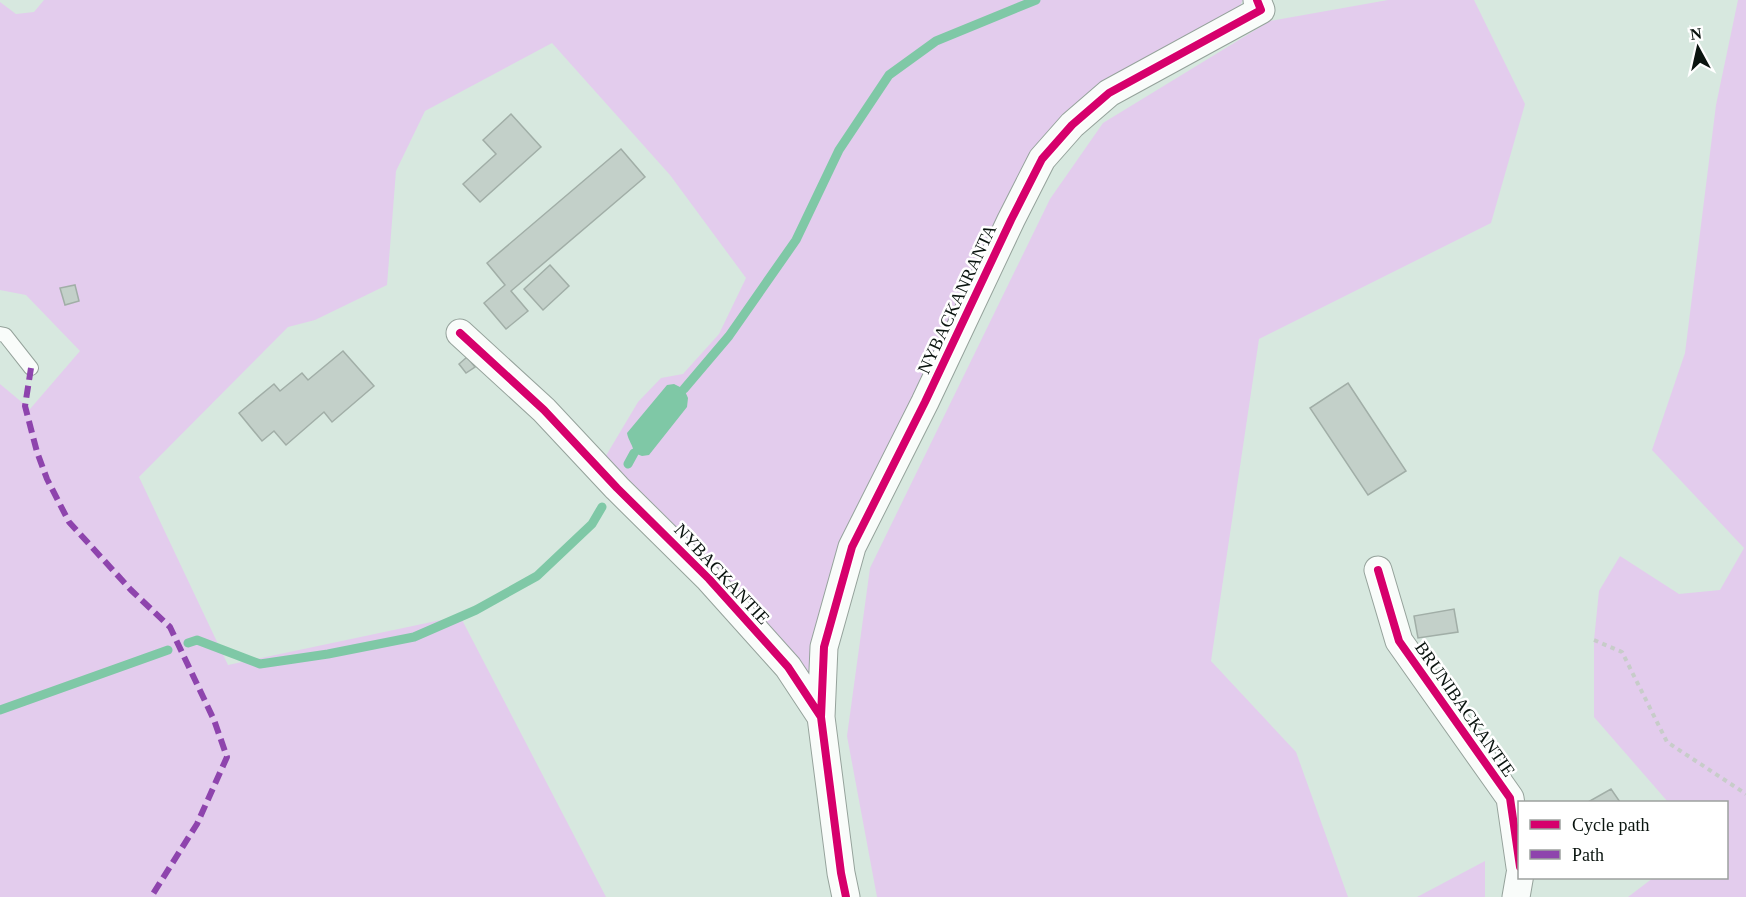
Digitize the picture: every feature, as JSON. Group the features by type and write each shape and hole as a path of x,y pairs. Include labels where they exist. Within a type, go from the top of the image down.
{"street":[{"name":"NYBACKANRANTA","path":"821,717 824,647 852,547 1042,159 1072,125 1109,93 1261,10 1257,0"},
{"name":"NYBACKANTIE","path":"460,333 544,410 617,488 709,579 788,667 821,717 846,897"},
{"name":"BRUNIBACKANTIE","path":"1378,570 1399,641 1510,798 1518,853"},
{"path":"1516,897 1519,879"}],"lane":[{"path":"0,334 4,335 31,368"}],"path":[{"path":"1594,640 1623,652 1667,742 1746,794"}],"shaded area":[{"path":"44,0 1243,0 1234,17 1092,95 1003,215 814,673 805,675 604,459 638,402 661,378 683,374 719,334 746,278 670,175 552,43 425,111 396,171 387,285 315,320 288,327 139,477 228,665 460,616 606,897 0,897 0,384 30,409 80,351 26,295 0,290 0,2 16,14 34,12"},
{"path":"1388,0 1474,0 1525,104 1491,223 1259,339 1211,661 1296,752 1348,897 877,897 847,736 870,568 1050,199 1103,123 1270,21"},
{"path":"1738,0 1746,0 1746,897 1628,897 1652,879 1728,879 1728,801 1667,801 1594,717 1594,640 1599,591 1620,556 1679,594 1720,590 1744,548 1652,450 1685,353 1716,105"},
{"path":"674,384 684,389 688,398 687,407 649,455 642,456 634,453 627,433 667,385"},
{"path":"1485,861 1485,897 1417,897"}],"building":[{"path":"511,114 541,147 480,202 463,184 496,154 483,140"},
{"path":"621,149 645,177 511,291 528,311 506,329 484,303 505,285 487,263"},
{"path":"550,265 569,286 543,310 524,289"},
{"path":"75,285 79,301 65,305 60,288"},
{"path":"343,351 374,386 332,422 324,412 286,445 274,431 262,441 239,413 274,384 280,391 302,373 308,380"},
{"path":"467,357 475,367 466,373 459,364"},
{"path":"1348,383 1406,471 1368,495 1310,408"},
{"path":"1454,609 1458,632 1418,638 1414,616"},
{"path":"1611,789 1619,801 1590,801"}],"waterway":[{"path":"684,389 729,336 796,240 839,150 889,75 936,41 1036,0"},
{"path":"628,464 634,453"},
{"path":"188,643 197,640 260,664 328,654 414,637 476,610 537,576 592,524 602,507"},
{"path":"0,710 168,650"}],"marked path":[{"path":"31,368 25,406 47,479 69,522 131,590 170,627 214,720 227,757 197,824 151,897"}],"cycle path":[{"path":"821,717 824,647 852,547 1042,159 1072,125 1109,93 1261,10 1257,0"},
{"path":"460,333 544,410 617,488 709,579 788,667 821,717 846,897"},
{"path":"1378,570 1399,641 1510,798 1518,853"}]}
